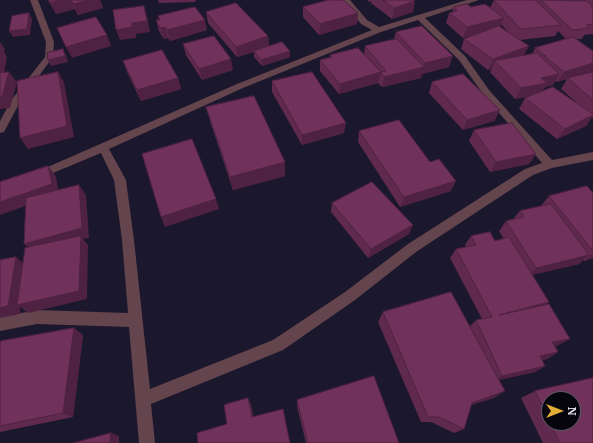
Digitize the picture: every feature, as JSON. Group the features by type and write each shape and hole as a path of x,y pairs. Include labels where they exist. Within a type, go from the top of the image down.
{"street":[{"path":"0,130 17,99 49,58 50,42 34,0"},
{"path":"346,0 364,22 378,30"},
{"path":"27,179 54,169 240,86 378,30 475,0"},
{"path":"419,17 462,58 486,92 550,164"},
{"path":"103,147 120,180 128,240 146,443"},
{"path":"142,400 278,345 350,296 412,248 529,172 550,164 593,156"},
{"path":"0,324 37,317 135,320"}],"building":[{"path":"49,0 63,0 50,3"},
{"path":"71,0 89,0 74,4"},
{"path":"328,0 343,0 358,13 320,24 303,7"},
{"path":"383,0 414,0 415,1 394,8"},
{"path":"494,0 535,0 561,25 521,29"},
{"path":"541,0 586,1 593,6 591,7 593,9 593,24 586,25 589,28 573,30"},
{"path":"236,3 268,36 236,47 206,12"},
{"path":"467,4 471,7 485,4 504,18 467,27 449,13 457,11 454,7"},
{"path":"144,6 147,21 132,23 132,27 116,30 113,10"},
{"path":"195,7 205,20 167,30 165,27 160,28 156,20 160,20 158,16"},
{"path":"29,13 27,29 9,31 12,16"},
{"path":"96,17 107,35 66,47 57,28"},
{"path":"422,26 453,56 425,63 396,32"},
{"path":"499,26 529,46 493,59 464,39"},
{"path":"214,36 231,59 199,69 183,44"},
{"path":"573,37 593,51 593,63 564,72 535,48"},
{"path":"397,39 424,67 384,77 381,72 386,71 365,46"},
{"path":"282,42 290,51 261,60 254,51"},
{"path":"358,48 381,72 340,84 320,60 332,57 330,55"},
{"path":"63,49 65,56 48,60 47,53"},
{"path":"162,50 178,78 137,90 123,61"},
{"path":"537,53 559,74 541,78 547,83 521,88 495,61"},
{"path":"9,72 2,97 0,97 0,73"},
{"path":"58,72 67,126 20,138 17,81"},
{"path":"312,72 346,123 302,135 272,81"},
{"path":"593,72 593,100 568,78"},
{"path":"463,74 500,110 467,120 432,82"},
{"path":"553,87 593,115 565,129 525,98"},
{"path":"254,96 285,162 230,177 206,107"},
{"path":"399,120 430,162 439,159 456,181 404,197 359,131"},
{"path":"512,123 536,154 496,162 474,130"},
{"path":"192,139 216,199 161,217 142,154"},
{"path":"48,166 52,184 0,202 0,182"},
{"path":"372,182 413,225 371,249 332,203"},
{"path":"79,185 82,228 24,244 26,198"},
{"path":"587,186 593,193 593,251 549,196"},
{"path":"551,204 589,255 536,268 506,221 524,217 520,211"},
{"path":"490,232 495,241 509,237 549,302 499,315 549,304 570,339 552,342 558,352 540,356 545,366 502,376 476,320 492,317 456,249 476,245 471,236"},
{"path":"81,236 79,291 17,305 25,248"},
{"path":"16,257 8,306 0,308 0,260"},
{"path":"451,292 505,391 472,403 464,429 439,417 428,417 383,312"},
{"path":"74,328 63,413 0,426 1,341"},
{"path":"374,376 399,443 308,443 297,400"},
{"path":"593,378 593,443 560,443 554,431 581,431 581,391 541,391 541,403 535,391"},
{"path":"248,398 252,417 283,409 290,443 198,443 197,433 227,424 224,405"},
{"path":"111,433 110,443 73,443"}]}
